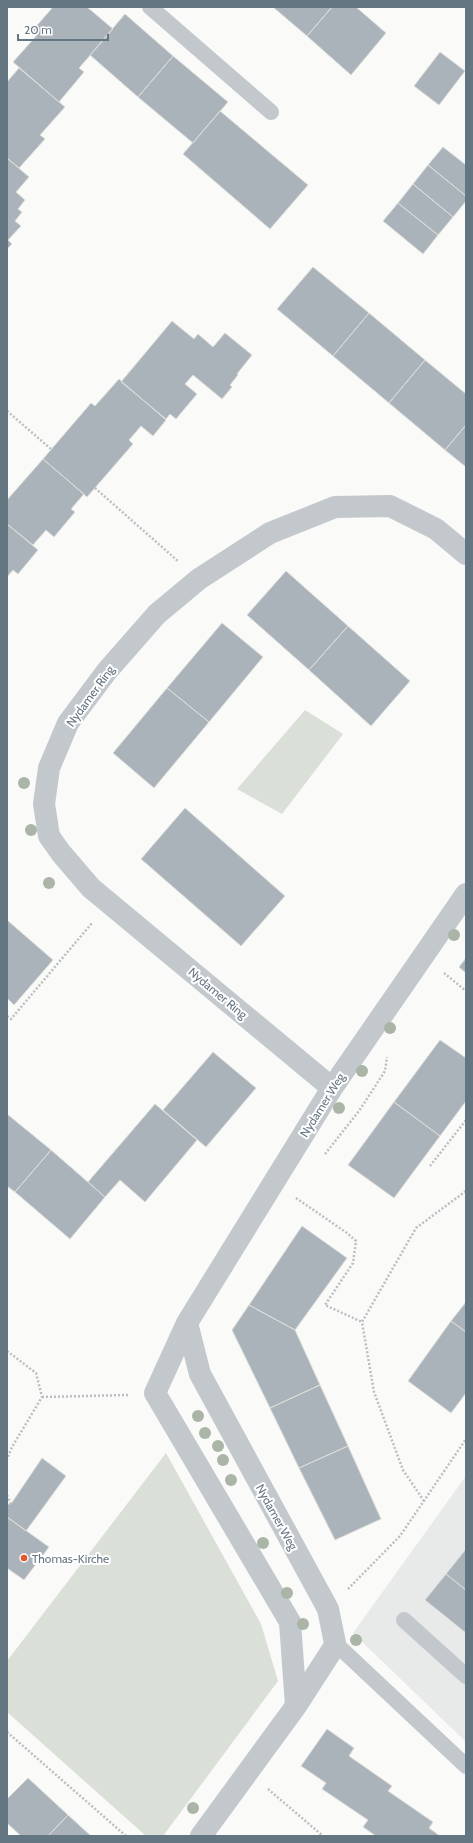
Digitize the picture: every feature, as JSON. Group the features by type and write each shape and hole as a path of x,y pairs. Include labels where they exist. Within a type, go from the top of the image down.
{"street":[{"name":"Nydamer Ring","path":"332,1088 91,888 61,853 49,836 44,804 49,768 68,724 107,671 156,614 199,579 270,533 335,507 390,506 436,529 466,554"},
{"name":"Nydamer Weg","path":"156,1394 187,1323 332,1088 466,894"},
{"name":"Nydamer Weg","path":"187,1323 200,1374 328,1609 335,1643"},
{"path":"156,1394 290,1622 296,1706"},
{"path":"201,1836 296,1706 334,1648 335,1643"}],"lane":[{"path":"150,7 271,112"},
{"path":"404,1620 466,1676"},
{"path":"335,1643 466,1766"}],"path":[{"path":"7,411 51,449"},
{"path":"95,488 199,579"},
{"path":"7,1016 11,1019 109,903"},
{"path":"439,969 466,992"},
{"path":"322,1159 359,1111 385,1071 388,1052"},
{"path":"430,1166 466,1120"},
{"path":"424,1501 404,1470 374,1392 362,1322 416,1228 466,1191"},
{"path":"297,1192 294,1196 356,1241 352,1263 325,1305 362,1322"},
{"path":"7,1351 36,1373 42,1397 7,1457"},
{"path":"42,1397 156,1394"},
{"path":"328,1609 400,1536 466,1438"},
{"path":"7,1495 11,1504"},
{"path":"7,1732 126,1836"},
{"path":"248,1772 323,1836"}],"shaded area":[{"path":"305,710 343,734 282,814 237,789"},
{"path":"166,1453 261,1624 278,1681 163,1836 146,1836 7,1712 7,1661"},
{"path":"466,1476 466,1742 353,1633"}],"building":[{"path":"53,7 87,7 113,29 79,68 84,72 59,102 13,62 38,34 33,30"},
{"path":"273,7 332,7 307,36"},
{"path":"332,7 356,7 386,33 351,75 307,36"},
{"path":"125,14 173,56 138,97 90,55"},
{"path":"440,52 465,71 439,105 414,86"},
{"path":"173,56 228,102 193,143 138,97"},
{"path":"19,68 65,107 40,135 45,139 19,168 7,158 7,82"},
{"path":"220,111 308,185 270,229 183,154"},
{"path":"443,147 466,165 466,196 428,165"},
{"path":"7,158 29,177 16,192 25,200 18,209 22,212 15,221 21,226 8,240 12,244 7,249"},
{"path":"428,165 466,196 466,201 453,217 413,184"},
{"path":"413,184 453,217 438,235 398,203"},
{"path":"398,203 438,235 423,254 383,221"},
{"path":"313,267 369,313 333,356 277,309"},
{"path":"369,313 425,360 389,403 333,356"},
{"path":"172,321 194,339 198,334 213,347 225,333 252,355 237,374 238,375 230,385 232,387 222,399 193,375 185,384 197,394 176,419 170,414 166,419 121,382"},
{"path":"425,360 466,394 466,425 445,450 389,403"},
{"path":"119,379 166,420 153,436 141,426 129,440 133,444 87,497 43,459 91,403 95,406"},
{"path":"466,425 466,467 445,450"},
{"path":"43,459 84,494 71,509 75,512 54,537 46,530 33,545 7,524 7,500"},
{"path":"7,524 38,550 18,574 13,570 7,577"},
{"path":"286,571 348,626 309,670 247,615"},
{"path":"222,623 263,657 209,722 167,688"},
{"path":"348,626 410,681 371,726 309,670"},
{"path":"167,688 209,722 154,788 113,753"},
{"path":"185,808 285,896 241,946 141,859"},
{"path":"7,920 53,960 14,1005 7,998"},
{"path":"466,958 466,973 459,967"},
{"path":"440,1040 466,1058 466,1101 440,1136 394,1102"},
{"path":"213,1052 256,1088 206,1147 163,1110"},
{"path":"394,1102 440,1136 394,1198 348,1165"},
{"path":"155,1104 197,1140 145,1202 120,1180 105,1197 88,1182"},
{"path":"7,1114 51,1150 15,1192 7,1186"},
{"path":"51,1150 105,1197 70,1239 15,1192"},
{"path":"302,1226 347,1258 295,1330 249,1305"},
{"path":"466,1302 466,1332 451,1321"},
{"path":"249,1305 295,1330 320,1385 270,1408 232,1330"},
{"path":"451,1321 466,1332 466,1393 451,1413 408,1381"},
{"path":"320,1385 348,1446 299,1468 270,1408"},
{"path":"348,1446 381,1519 335,1540 299,1468"},
{"path":"42,1458 66,1476 26,1531 7,1517 7,1504 11,1504"},
{"name":"Thomas-Kirche","path":"7,1517 49,1547 24,1580 7,1568"},
{"path":"466,1549 466,1590 446,1574"},
{"path":"446,1574 466,1590 466,1633 425,1600"},
{"path":"327,1729 354,1748 349,1756 392,1786 388,1791 433,1822 429,1828 440,1836 376,1836 363,1827 368,1820 322,1789 326,1783 301,1766"},
{"path":"28,1778 68,1815 48,1836 21,1836 7,1823 7,1799"},
{"path":"68,1815 91,1836 48,1836"}],"place":[{"name":"Thomas-Kirche","path":"24,1558"}]}
